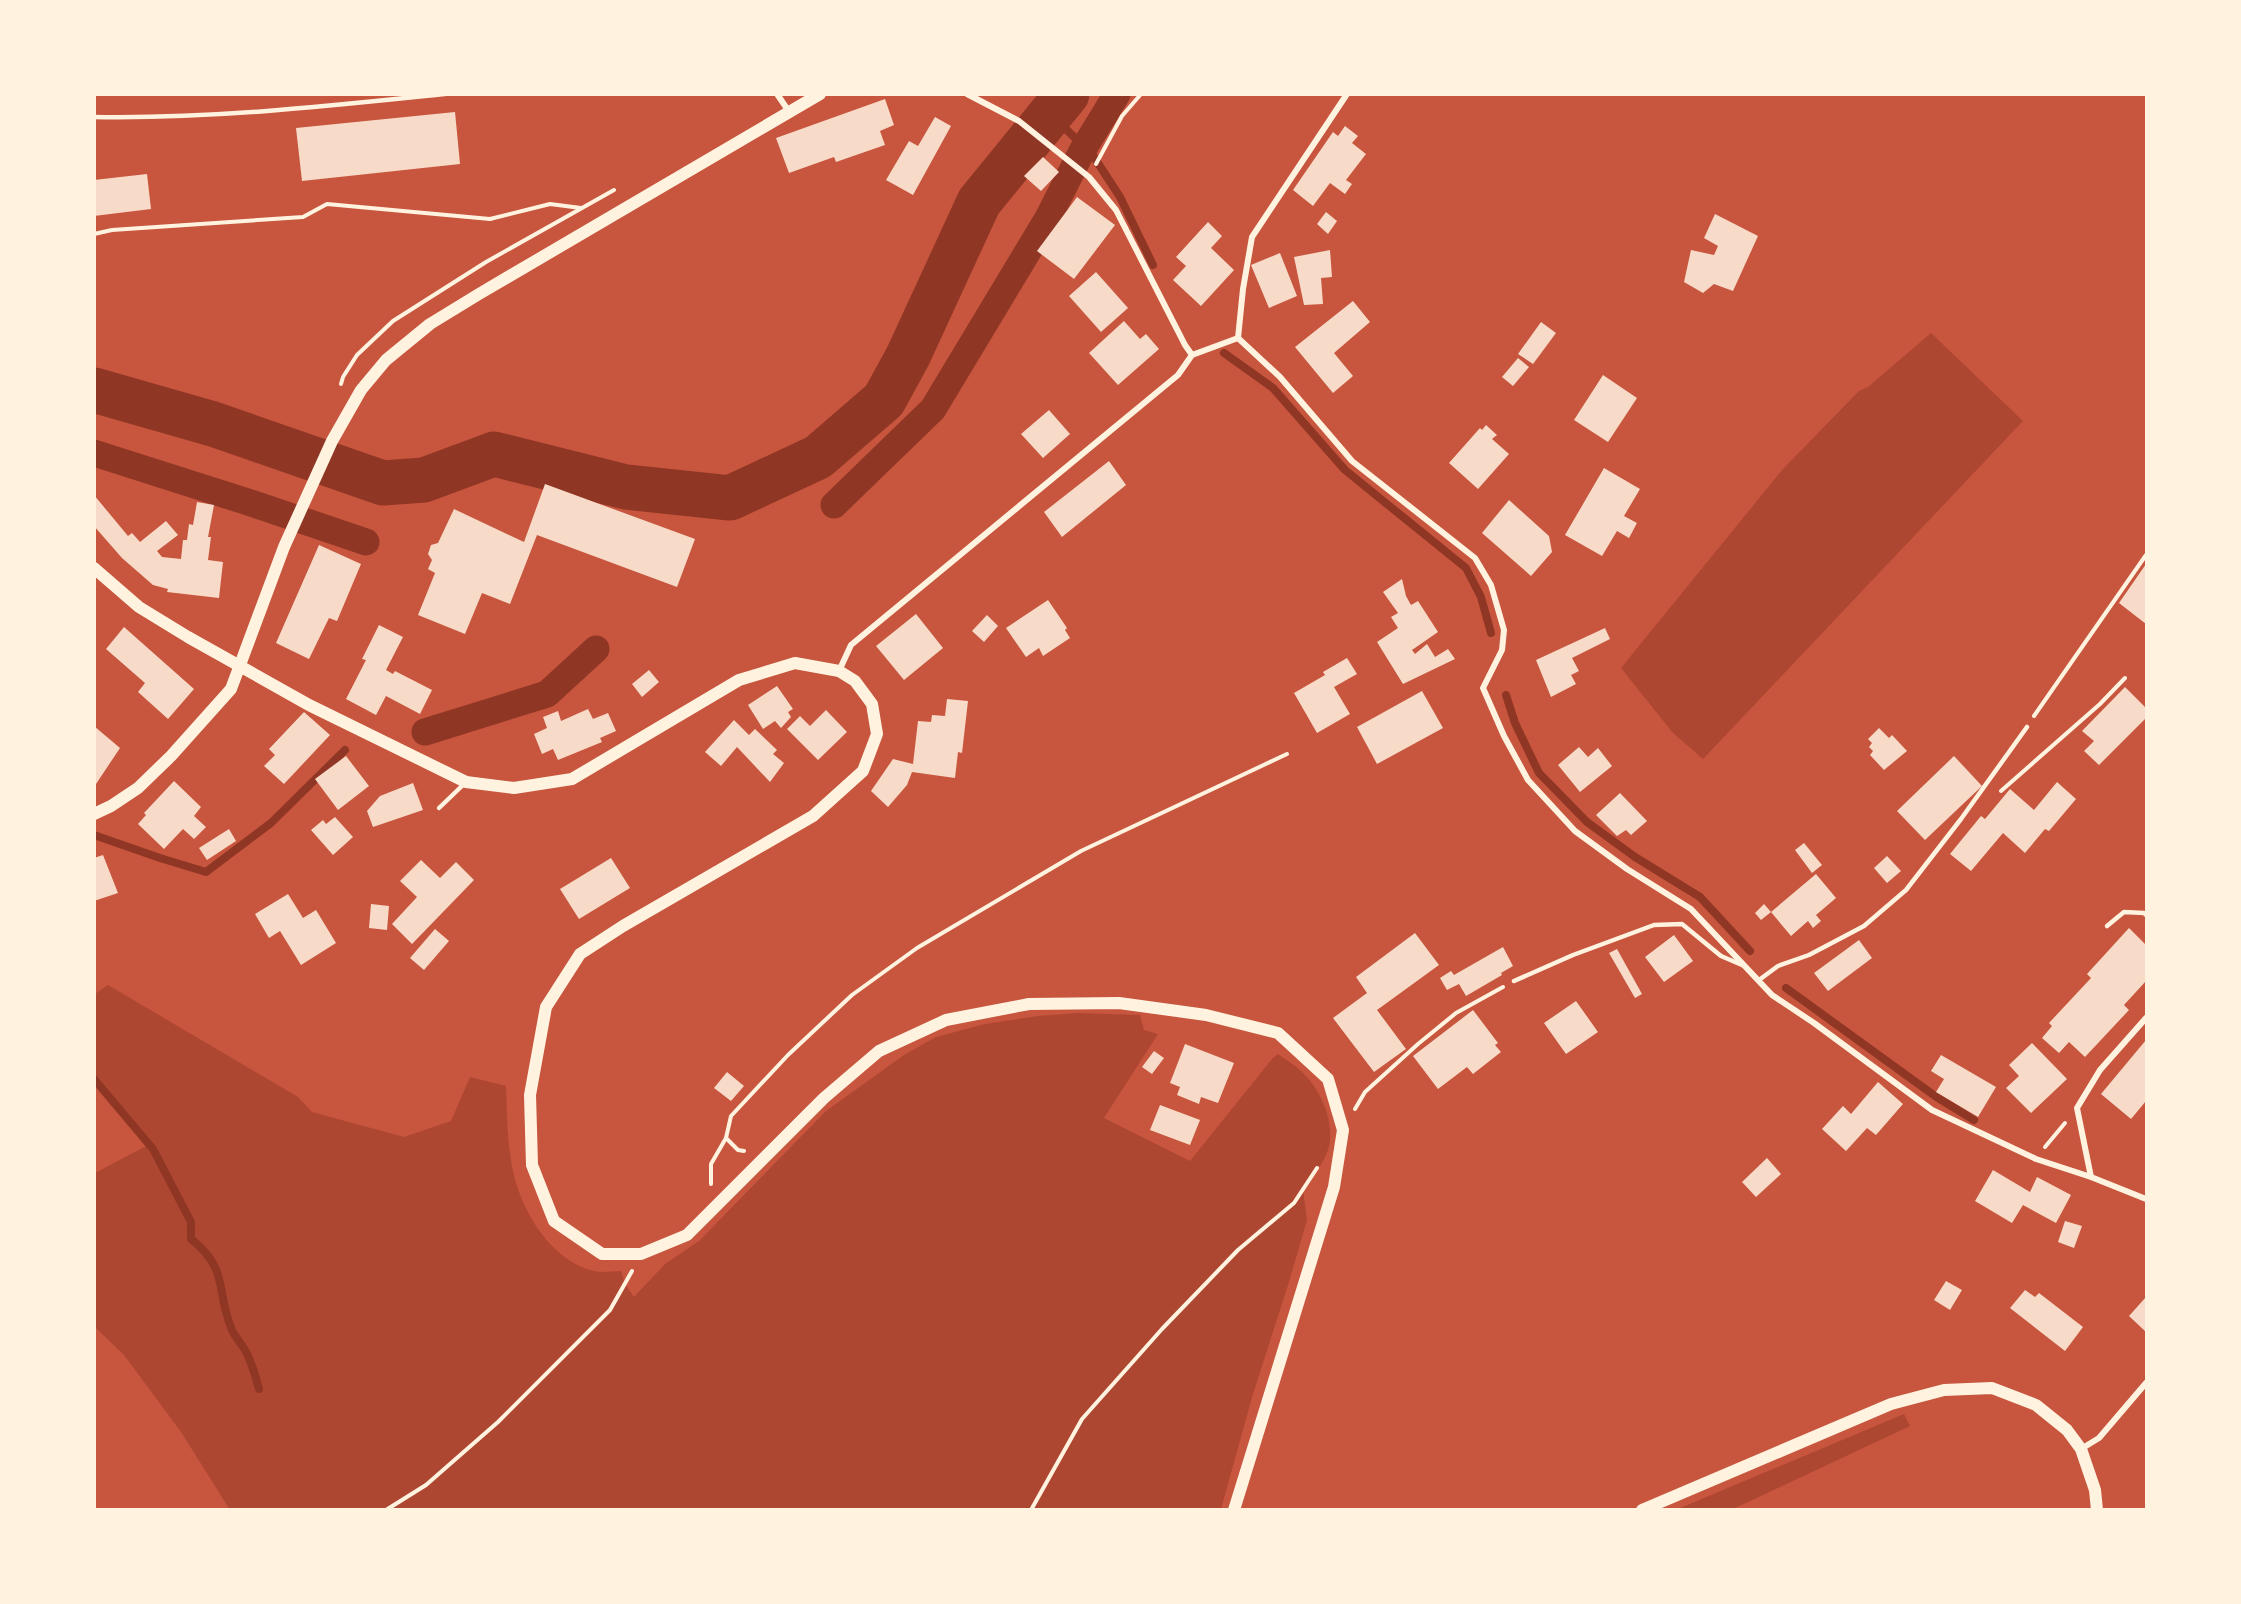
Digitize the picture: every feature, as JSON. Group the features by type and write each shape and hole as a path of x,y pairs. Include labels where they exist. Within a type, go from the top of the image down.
{"main road":[{"path":"94,814 138,788 171,756 231,690 284,547 332,441 361,390 386,360 430,324 790,114 820,94"},
{"path":"94,568 139,607 240,666 309,705 466,782 514,788 572,779 739,680 795,663 839,671 855,681 872,705 877,734 863,771 813,816 623,926 580,954 546,1007 530,1095 532,1165 554,1221 602,1254 641,1254 687,1235 824,1098 879,1051 946,1020 1029,1004 1119,1003 1206,1014 1278,1033 1328,1079 1343,1130 1334,1186 1233,1509"},
{"path":"1642,1509 1891,1404 1944,1390 1992,1388 2036,1405 2067,1430 2081,1449 2095,1490 2097,1509"}],"street":[{"path":"777,94 790,114"},
{"path":"967,94 1019,121 1083,173 1116,210 1192,355"},
{"path":"1238,338 1252,237 1347,94"},
{"path":"839,671 851,645 1178,375 1192,355 1238,338"},
{"path":"1238,338 1280,377 1352,461 1475,558 1491,585 1504,630 1502,650 1483,688 1504,736 1528,780 1575,831 1627,869 1691,909 1772,994 1932,1110 2036,1159 2091,1177 2146,1199"},
{"path":"2091,1177 2077,1108 2100,1070 2146,1018"},
{"path":"2081,1449 2100,1438 2146,1383"}],"lane":[{"path":"94,117 189,116 270,111 445,94"},
{"path":"1760,980 1778,966 1809,955 1864,926 1906,890 1961,819 2027,727"},
{"path":"439,808 466,782"},
{"path":"2107,926 2124,912 2146,915"},
{"path":"1514,981 1573,955 1654,925 1682,924 1721,956 1750,969"}],"path":[{"path":"1101,153 1122,116 1141,94"},
{"path":"94,234 112,230 303,218 327,204 490,219 550,204 582,208"},
{"path":"2027,727 2146,555"},
{"path":"2000,792 2100,704 2125,678"},
{"path":"712,1210 711,1164 726,1138 730,1116 788,1055 852,995 917,948 1081,850 1287,754"},
{"path":"1365,1092 1456,1013 1514,981"},
{"path":"2036,1159 2077,1108"},
{"path":"726,1138 738,1150 765,1157"},
{"path":"1030,1509 1082,1419 1162,1329 1238,1250 1294,1203 1321,1163"},
{"path":"386,1509 426,1485 498,1422 610,1310 641,1254"}],"shaded area":[{"path":"1931,333 2023,421 1703,759 1673,733 1621,668 1782,470 1859,391 1868,387"},
{"path":"108,985 298,1097 312,1112 404,1137 451,1121 470,1077 506,1086 511,1160 514,1177 528,1212 549,1243 562,1255 577,1265 597,1272 621,1271 625,1284 634,1297 665,1264 699,1241 826,1111 904,1055 936,1037 985,1024 1078,1013 1140,1015 1144,1030 1158,1034 1104,1118 1190,1161 1278,1054 1301,1071 1317,1091 1327,1112 1329,1145 1321,1164 1303,1189 1307,1220 1253,1394 1221,1509 230,1510 181,1432 124,1355 95,1327 95,1173 148,1145 95,1079 95,994"},
{"path":"1904,1414 1910,1426 1733,1509 1678,1509"}],"building":[{"path":"885,99 894,125 880,131 885,145 836,162 834,157 789,173 776,138"},
{"path":"455,112 460,164 302,181 296,128"},
{"path":"935,117 951,126 913,195 886,180 909,141 918,146"},
{"path":"1345,126 1358,136 1352,143 1366,154 1346,180 1352,184 1345,194 1330,183 1313,206 1293,190 1333,132 1338,136"},
{"path":"1043,157 1059,172 1041,191 1024,176"},
{"path":"147,174 151,209 94,216 94,180"},
{"path":"1077,197 1115,225 1074,279 1037,251"},
{"path":"1326,212 1337,221 1328,234 1317,224"},
{"path":"1715,214 1758,236 1733,291 1714,284 1703,293 1684,282 1691,250 1714,255 1718,246 1704,238"},
{"path":"1208,222 1222,236 1211,248 1234,270 1201,306 1173,280 1186,266 1176,257"},
{"path":"1330,250 1332,277 1321,278 1323,304 1304,305 1294,257"},
{"path":"1280,253 1297,296 1269,308 1251,265"},
{"path":"1096,272 1128,308 1101,332 1069,296"},
{"path":"1353,301 1370,322 1334,353 1353,376 1333,393 1295,347"},
{"path":"1124,321 1140,339 1146,334 1159,349 1118,385 1089,353"},
{"path":"1541,322 1556,333 1533,364 1518,354"},
{"path":"1518,358 1529,367 1513,386 1502,377"},
{"path":"1603,375 1637,398 1608,442 1574,420"},
{"path":"1049,410 1070,434 1043,458 1021,434"},
{"path":"1486,425 1497,435 1492,439 1509,454 1478,489 1449,463 1480,428 1482,430"},
{"path":"1109,461 1126,485 1062,537 1044,512"},
{"path":"1604,468 1640,489 1624,516 1637,523 1629,538 1617,531 1602,556 1565,535"},
{"path":"545,484 695,539 677,587 537,535 510,604 482,593 465,634 418,615 435,573 428,569 432,560 428,554 431,545 438,543 454,509 524,542"},
{"path":"94,495 128,536 132,533 140,542 166,521 178,535 157,551 162,557 181,559 183,540 187,540 189,524 193,525 197,502 214,505 208,537 211,537 208,560 223,562 219,598 167,592 168,589 153,585 122,558 94,526"},
{"path":"1509,500 1549,536 1552,552 1531,576 1482,533"},
{"path":"319,545 361,564 337,621 329,618 309,659 276,643"},
{"path":"2146,564 2146,624 2119,603"},
{"path":"1402,579 1411,605 1418,601 1438,632 1412,650 1415,654 1427,644 1435,657 1448,649 1455,659 1403,684 1377,642 1398,628 1391,617 1398,613 1383,592"},
{"path":"1048,600 1067,628 1065,630 1070,638 1043,656 1039,648 1026,657 1006,628"},
{"path":"916,614 943,648 904,680 876,646"},
{"path":"987,615 998,626 984,642 972,631"},
{"path":"379,625 403,637 386,670 393,674 395,671 432,690 420,714 386,696 376,715 346,699 366,660 362,659"},
{"path":"124,627 194,689 168,719 138,692 145,683 106,649"},
{"path":"1605,628 1610,639 1572,658 1579,671 1571,675 1576,684 1551,697 1536,660"},
{"path":"1347,658 1357,674 1334,687 1350,714 1317,733 1294,693 1325,675 1323,672"},
{"path":"649,670 659,682 642,697 632,684"},
{"path":"777,686 793,709 788,712 791,717 781,728 775,721 763,729 748,705"},
{"path":"2125,687 2146,708 2146,718 2099,765 2084,751 2094,741 2082,731"},
{"path":"1422,691 1443,728 1377,764 1357,727"},
{"path":"947,699 968,701 962,753 958,752 955,778 912,772 907,785 888,807 871,791 893,759 913,764 918,721 931,722 932,715 945,716"},
{"path":"588,709 593,719 608,713 616,731 600,738 602,742 558,760 553,749 542,754 534,734 547,728 543,717 558,711 561,721"},
{"path":"826,710 847,732 818,760 787,729 800,716 810,726"},
{"path":"304,712 330,735 284,784 264,766 275,755 269,749"},
{"path":"734,720 749,735 755,729 777,750 773,754 784,763 770,782 737,747 721,766 705,752"},
{"path":"94,726 120,748 94,787"},
{"path":"1879,728 1889,738 1892,735 1907,751 1884,770 1870,755 1873,751 1869,747 1872,743 1868,739"},
{"path":"1579,747 1588,757 1598,748 1612,766 1580,792 1558,765"},
{"path":"346,756 369,786 338,810 315,779"},
{"path":"1954,756 1982,786 1925,840 1897,811"},
{"path":"174,781 201,807 194,816 206,827 194,839 183,829 164,849 138,824 146,815 144,813"},
{"path":"2057,782 2076,799 2049,831 2045,829 2025,853 2003,833 1971,871 1950,854 1981,816 1985,819 2010,789 2034,810"},
{"path":"413,783 423,810 373,827 367,811 380,796"},
{"path":"1620,793 1647,821 1631,835 1626,830 1617,836 1596,815"},
{"path":"335,817 353,837 333,855 311,830 323,820 326,824"},
{"path":"229,829 236,841 207,860 199,848"},
{"path":"1804,843 1822,865 1812,873 1795,850"},
{"path":"103,855 118,893 94,901 94,858"},
{"path":"1887,856 1901,871 1887,883 1874,868"},
{"path":"611,858 630,888 579,919 560,889"},
{"path":"421,860 440,878 456,862 474,880 412,944 392,924 417,897 400,881"},
{"path":"1816,874 1836,898 1816,915 1821,921 1813,928 1808,921 1791,936 1771,912"},
{"path":"288,894 303,918 316,910 336,943 301,965 280,931 269,938 255,914"},
{"path":"371,904 389,906 387,930 369,928"},
{"path":"1764,904 1771,912 1761,920 1755,913"},
{"path":"2129,928 2146,945 2146,981 2124,1005 2129,1010 2085,1057 2069,1042 2059,1053 2042,1038 2052,1026 2049,1023 2091,978 2087,974"},
{"path":"435,929 449,941 424,970 410,958"},
{"path":"1415,933 1439,965 1377,1010 1406,1049 1374,1072 1333,1018 1367,993 1356,977"},
{"path":"1674,935 1693,961 1664,982 1645,957"},
{"path":"1859,940 1872,958 1828,991 1814,973"},
{"path":"1503,947 1513,966 1501,973 1502,975 1466,996 1459,984 1447,990 1440,978 1451,971 1454,975"},
{"path":"1617,949 1642,994 1635,998 1609,953"},
{"path":"1576,1001 1598,1032 1566,1054 1544,1023"},
{"path":"1473,1010 1498,1043 1495,1045 1501,1052 1473,1074 1467,1067 1438,1089 1413,1056"},
{"path":"2146,1040 2146,1101 2131,1119 2101,1094"},
{"path":"2032,1043 2067,1079 2031,1113 2006,1088 2019,1076 2009,1065"},
{"path":"1185,1044 1234,1063 1218,1103 1201,1097 1199,1104 1177,1095 1180,1087 1170,1083"},
{"path":"1154,1051 1164,1058 1152,1074 1142,1067"},
{"path":"1941,1055 1996,1087 1978,1117 1936,1092 1944,1079 1931,1071"},
{"path":"727,1072 744,1086 731,1101 714,1088"},
{"path":"1878,1082 1903,1104 1876,1135 1867,1128 1846,1151 1822,1129 1843,1106 1851,1114"},
{"path":"1160,1105 1200,1120 1190,1145 1150,1130"},
{"path":"1767,1158 1781,1174 1756,1197 1742,1182"},
{"path":"1993,1170 2030,1192 2037,1177 2071,1195 2056,1223 2023,1205 2012,1223 1975,1201"},
{"path":"2065,1221 2082,1226 2074,1248 2058,1242"},
{"path":"1946,1281 1962,1290 1950,1310 1934,1300"},
{"path":"2025,1290 2035,1297 2039,1293 2083,1327 2065,1351 2010,1308"},
{"path":"2146,1297 2146,1332 2129,1316"}],"waterway":[{"path":"94,390 213,424 383,483 424,480 494,454 626,487 730,498 818,457 884,400 908,356 979,202 1067,94"},
{"path":"834,505 933,409 1048,218 1082,151 1117,94"},
{"path":"1050,114 1092,154 1120,197 1153,265"},
{"path":"1224,353 1273,388 1345,470 1466,568 1481,597 1491,633"},
{"path":"94,453 366,542"},
{"path":"425,732 547,694 596,649"},
{"path":"1506,695 1515,723 1539,773 1587,822 1635,857 1700,897 1750,951"},
{"path":"94,835 206,872 271,823 345,750"},
{"path":"1786,988 1935,1096 1974,1120"},
{"path":"94,1079 153,1149 191,1222 191,1239 203,1250 217,1271 227,1316 232,1330 250,1359 259,1389"}]}
